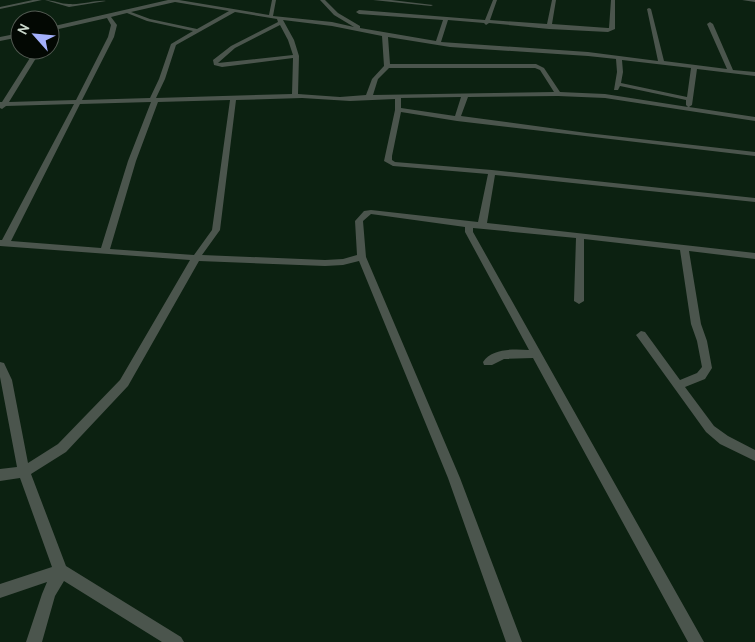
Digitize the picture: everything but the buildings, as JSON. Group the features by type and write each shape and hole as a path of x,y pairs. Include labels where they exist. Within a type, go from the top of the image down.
{"street":[{"path":"0,8 40,0"},
{"path":"47,0 69,6 104,1"},
{"path":"60,27 130,12 172,0 271,15 280,20 360,29 384,36 450,45 619,58 755,74"},
{"path":"271,15 274,0"},
{"path":"322,0 336,14 353,22 360,29"},
{"path":"375,0 432,3 424,17"},
{"path":"486,23 494,0"},
{"path":"549,27 554,0"},
{"path":"359,12 486,23 610,30 614,12 613,0"},
{"path":"744,0 755,1"},
{"path":"648,9 661,62"},
{"path":"105,250 132,161 155,101 153,98 162,80 174,44 233,10"},
{"path":"130,12 149,20 198,31"},
{"path":"109,16 114,25 111,37 79,102 3,244 196,258 325,263 343,262 362,257"},
{"path":"438,43 446,19"},
{"path":"280,20 233,47 215,61 216,64 222,65 296,56"},
{"path":"280,20 291,40 296,56 295,96"},
{"path":"710,24 730,70"},
{"path":"384,36 387,66"},
{"path":"450,45 453,52"},
{"path":"605,96 615,90 618,84 619,58"},
{"path":"0,110 31,60"},
{"path":"369,97 375,79 387,66 457,62 536,66 542,69 558,94"},
{"path":"688,110 694,66"},
{"path":"618,84 689,98"},
{"path":"3,103 155,101 295,96 358,99 369,97 558,94 605,96 755,119"},
{"path":"457,119 465,96"},
{"path":"398,97 398,110 388,156 388,161 393,164 492,172 755,200"},
{"path":"0,475 24,472 62,448 124,383 196,258 216,230 233,99"},
{"path":"398,110 457,119 755,154"},
{"path":"482,225 492,172"},
{"path":"514,642 454,478 362,257 359,221 367,213 755,256"},
{"path":"469,225 469,232 535,354 696,642"},
{"path":"579,301 580,236"},
{"path":"679,385 701,376 707,368 702,341 696,324 684,247"},
{"path":"640,335 710,429 724,440 755,456"},
{"path":"488,362 492,357 500,355 535,354"},
{"path":"0,366 7,380 24,472 61,571 176,642"},
{"path":"0,591 61,571"},
{"path":"34,642 49,594 61,571"}]}
